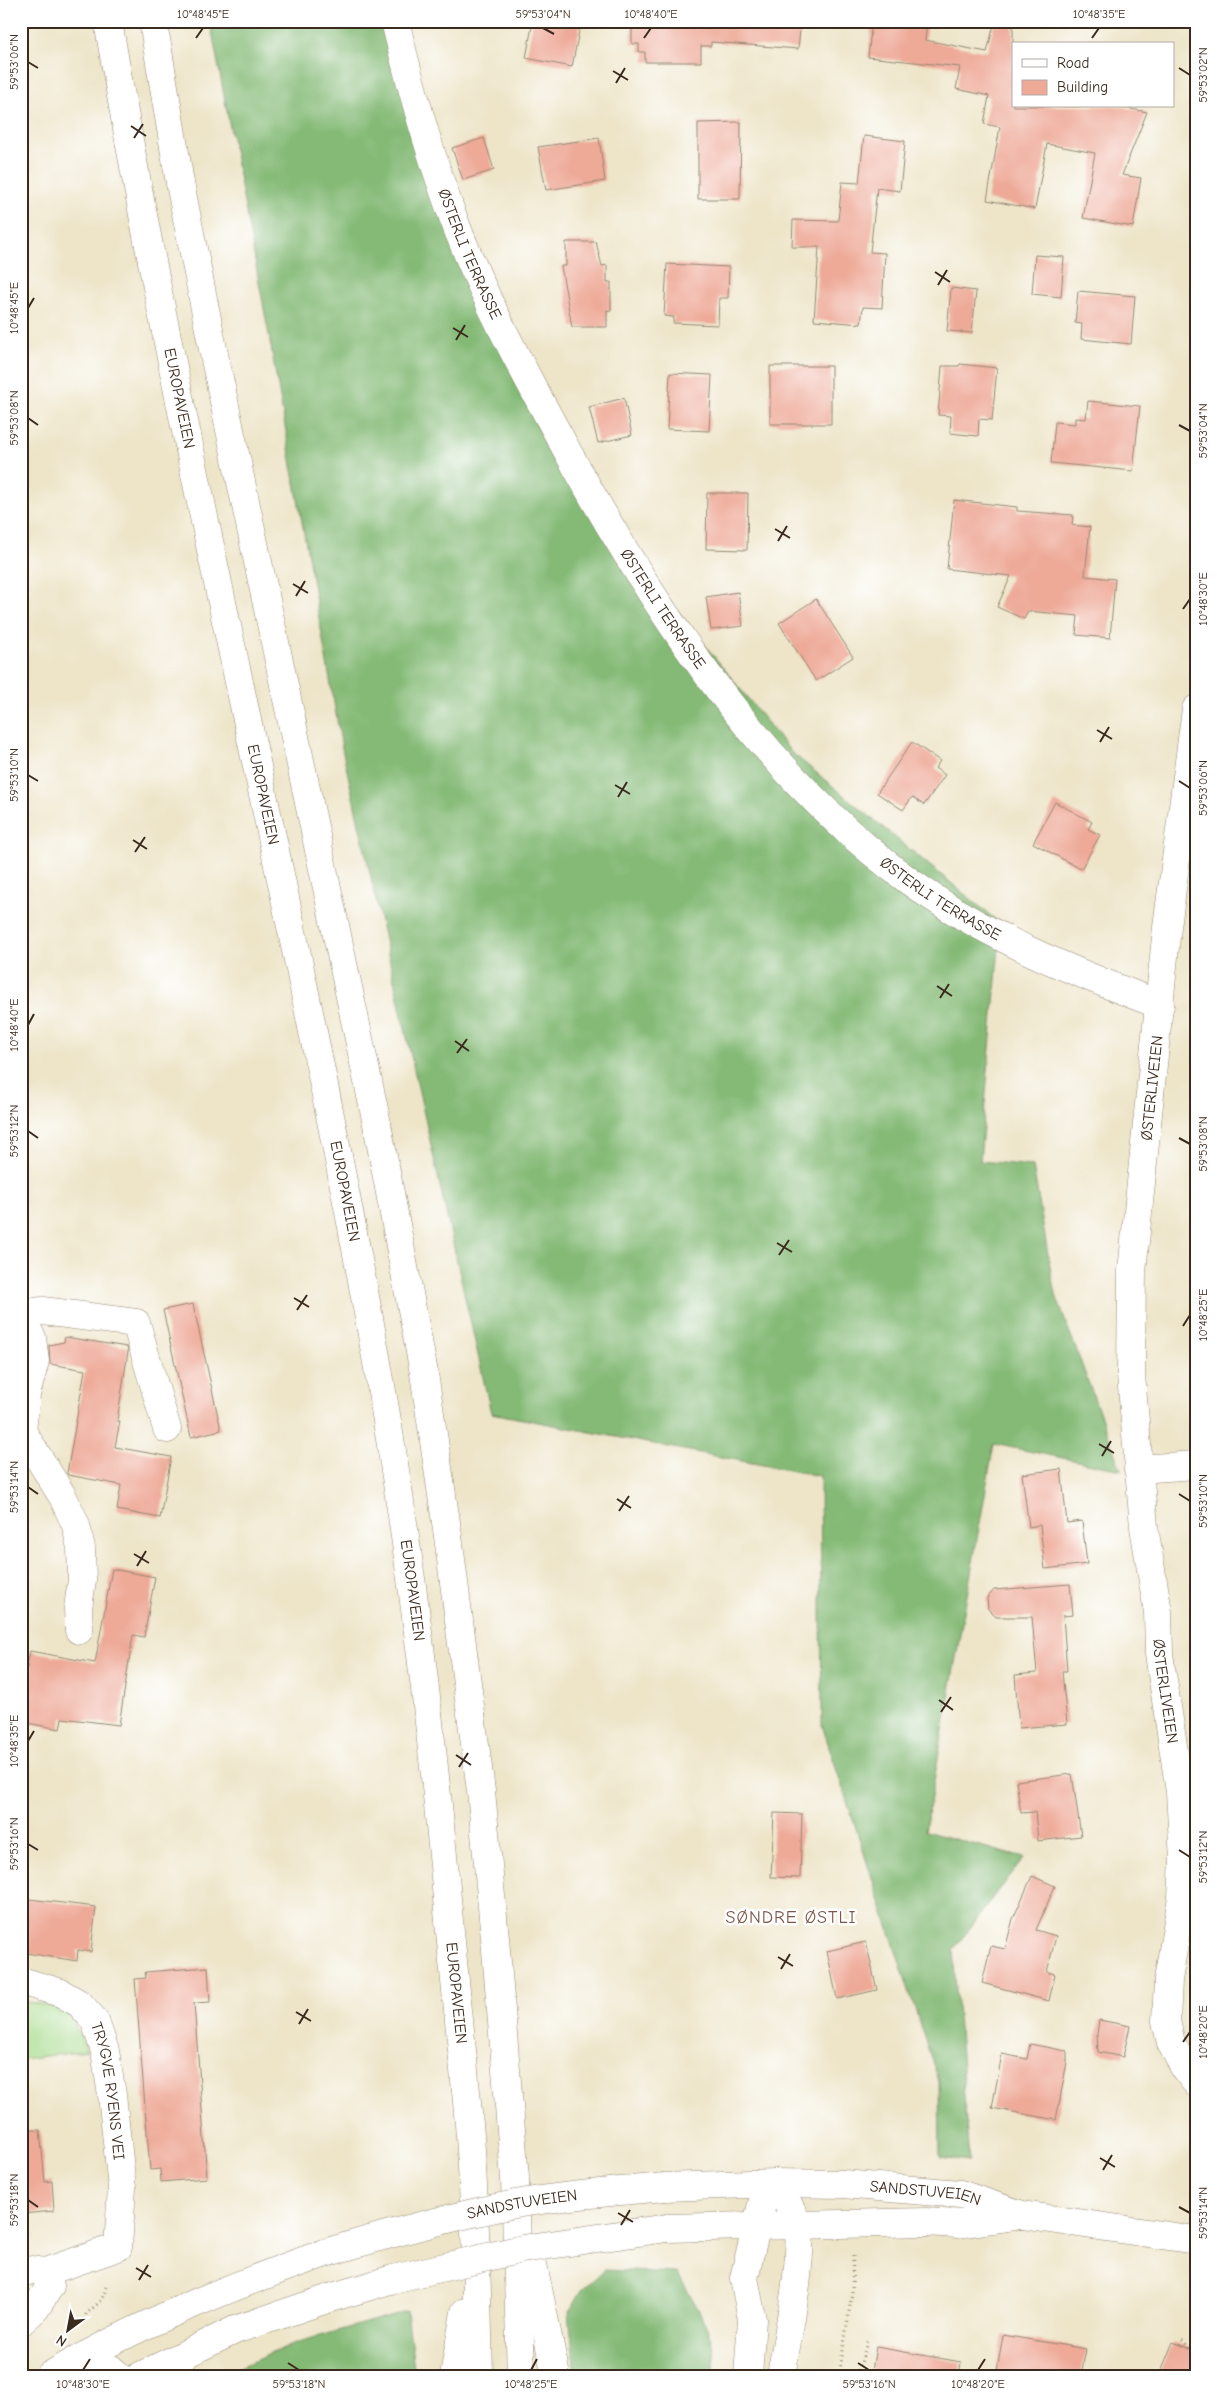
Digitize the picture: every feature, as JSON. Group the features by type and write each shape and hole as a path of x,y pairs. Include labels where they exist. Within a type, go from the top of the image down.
{"main road":[{"name":"EUROPAVEIEN","path":"108,21 136,185 334,1134 380,1380 405,1541 438,1798 470,2140 479,2376"},
{"path":"153,21 180,183 215,359 377,1124 424,1373 448,1536 481,1791 515,2178 521,2376"},
{"name":"ØSTERLI TERRASSE","path":"395,21 407,72 450,209 508,340 602,514 680,637 739,714 806,790 832,816 910,881 981,927 1056,965 1160,1006"},
{"name":"ØSTERLIVEIEN","path":"1196,709 1167,926 1132,1271 1131,1375 1138,1470 1158,1612 1159,1654 1188,1792 1182,1897 1168,1980 1166,2021 1171,2043 1184,2067 1196,2083"},
{"path":"79,1630 78,1608 82,1580 81,1548 76,1525 63,1497 22,1430 26,1395 35,1361 32,1338 21,1315 43,1311 136,1323 167,1430"},
{"path":"1138,1470 1196,1465"},
{"name":"TRYGVE RYENS VEI","path":"21,1982 67,1997 80,2004 95,2022 105,2051 112,2095 122,2188 118,2247"},
{"path":"515,2178 556,2376"},
{"path":"748,2376 752,2319 744,2278 762,2204 774,2183 788,2202 798,2224 799,2254 781,2376"},
{"name":"SANDSTUVEIEN","path":"50,2376 81,2366 219,2293 328,2252 454,2217 582,2194 665,2187 774,2183 843,2184 960,2194 1022,2215 1196,2240"},
{"name":"SANDSTUVEIEN","path":"140,2376 235,2330 330,2298 393,2279 522,2249 667,2228 926,2222 958,2224 1022,2215"},
{"path":"454,2376 475,2246"},
{"path":"33,2273 118,2247"},
{"path":"21,2322 36,2308 50,2286 33,2273"},
{"path":"81,2366 111,2369 119,2376"}],"path":[{"path":"86,2327 86,2314 102,2300 118,2247"},
{"path":"839,2376 852,2294 853,2256"},
{"path":"857,2376 868,2339"},
{"path":"1182,2340 1196,2354"}],"green space":[{"path":"210,21 397,21 450,198 554,427 646,572 791,752 1001,924 980,1161 1033,1166 1054,1290 1121,1470 994,1444 925,1831 1024,1858 953,1950 969,2161 940,2157 939,2082 822,1725 820,1476 491,1413 342,748 268,330"},
{"path":"21,2001 55,2007 72,2018 87,2051 21,2059"},
{"path":"604,2270 677,2273 698,2309 709,2335 713,2349 713,2376 575,2376 569,2312 582,2290"},
{"path":"407,2311 415,2376 226,2376 231,2371 295,2343"}],"building":[{"path":"533,21 581,21 572,67 526,58"},
{"path":"632,21 801,21 798,49 711,42 711,46 701,46 701,62 645,62 645,52 639,52 639,44 632,44"},
{"path":"872,21 927,21 925,40 987,52 995,21 1013,21 1012,108 1126,108 1147,112 1122,175 1141,178 1133,227 1083,218 1095,153 1047,144 1035,209 987,200 1000,127 984,124 989,96 956,89 960,67 868,57"},
{"path":"741,122 740,199 698,199 698,123"},
{"path":"864,136 905,141 900,191 877,188 870,252 885,253 882,308 863,307 861,324 814,320 819,247 792,247 793,220 838,221 842,182 859,183"},
{"path":"484,138 494,170 463,180 452,148"},
{"path":"599,138 605,181 546,190 538,147"},
{"path":"566,242 596,242 602,266 607,265 607,282 611,282 611,311 607,310 607,327 572,327 561,266 566,266"},
{"path":"1035,255 1064,257 1061,297 1032,294"},
{"path":"667,264 729,267 728,298 719,298 718,325 673,323 674,317 664,316"},
{"path":"951,288 976,291 972,333 947,331"},
{"path":"1078,291 1135,296 1131,344 1081,339 1082,324 1075,323"},
{"path":"960,364 997,368 992,420 979,419 978,436 950,433 951,416 938,415 942,366 959,366"},
{"path":"770,366 831,366 831,424 770,424"},
{"path":"670,373 712,375 709,431 667,429"},
{"path":"624,398 632,435 598,443 589,407"},
{"path":"1088,401 1140,406 1133,471 1051,463 1055,422 1075,424 1075,418 1086,419"},
{"path":"707,493 748,493 747,550 706,549"},
{"path":"954,500 1017,507 1017,511 1073,515 1072,525 1090,527 1085,576 1115,579 1110,638 1076,635 1078,616 1028,611 1024,619 997,607 1011,576 947,569"},
{"path":"738,592 743,626 711,630 706,597"},
{"path":"816,599 853,657 816,681 779,623"},
{"path":"912,742 940,761 935,768 945,775 924,805 912,797 903,810 877,793"},
{"path":"1055,802 1092,822 1088,829 1100,835 1081,869 1033,843"},
{"path":"193,1304 221,1430 191,1437 163,1310"},
{"path":"65,1337 127,1347 128,1352 117,1421 120,1421 115,1447 171,1457 160,1518 117,1510 121,1485 68,1475 85,1370 50,1364 49,1345 64,1342"},
{"path":"1061,1469 1067,1523 1082,1521 1087,1564 1045,1569 1040,1525 1029,1527 1022,1474"},
{"path":"112,1569 155,1577 144,1637 133,1635 119,1725 62,1718 60,1729 21,1722 21,1667 27,1668 30,1651 95,1663"},
{"path":"1070,1584 1073,1615 1063,1616 1067,1671 1062,1671 1067,1724 1019,1728 1015,1675 1037,1673 1032,1617 996,1617 988,1609 987,1598 994,1590"},
{"path":"1072,1774 1081,1836 1038,1841 1035,1812 1021,1813 1016,1781"},
{"path":"774,1813 802,1814 800,1878 771,1877"},
{"path":"1032,1876 1055,1886 1036,1930 1056,1936 1047,1972 1055,1974 1049,2001 982,1983 991,1946 1005,1949 1013,1919"},
{"path":"21,1898 96,1907 91,1952 78,1950 77,1961 26,1953 26,1948 21,1947"},
{"path":"866,1942 877,1990 837,1999 827,1951"},
{"path":"208,1967 210,2002 194,2003 207,2178 161,2182 160,2169 150,2170 135,1979 146,1978 145,1972"},
{"path":"1099,2020 1130,2026 1123,2057 1098,2052 1097,2034"},
{"path":"1030,2044 1067,2051 1067,2062 1056,2120 992,2108 1002,2054 1027,2059"},
{"path":"21,2130 40,2130 45,2182 52,2181 54,2211 21,2214"},
{"path":"1003,2335 1086,2349 1081,2376 996,2376"},
{"path":"1173,2342 1196,2351 1196,2376 1159,2376"},
{"path":"876,2347 961,2362 959,2376 871,2376"}],"district":[{"name":"SØNDRE ØSTLI","path":"791,1917"}]}
